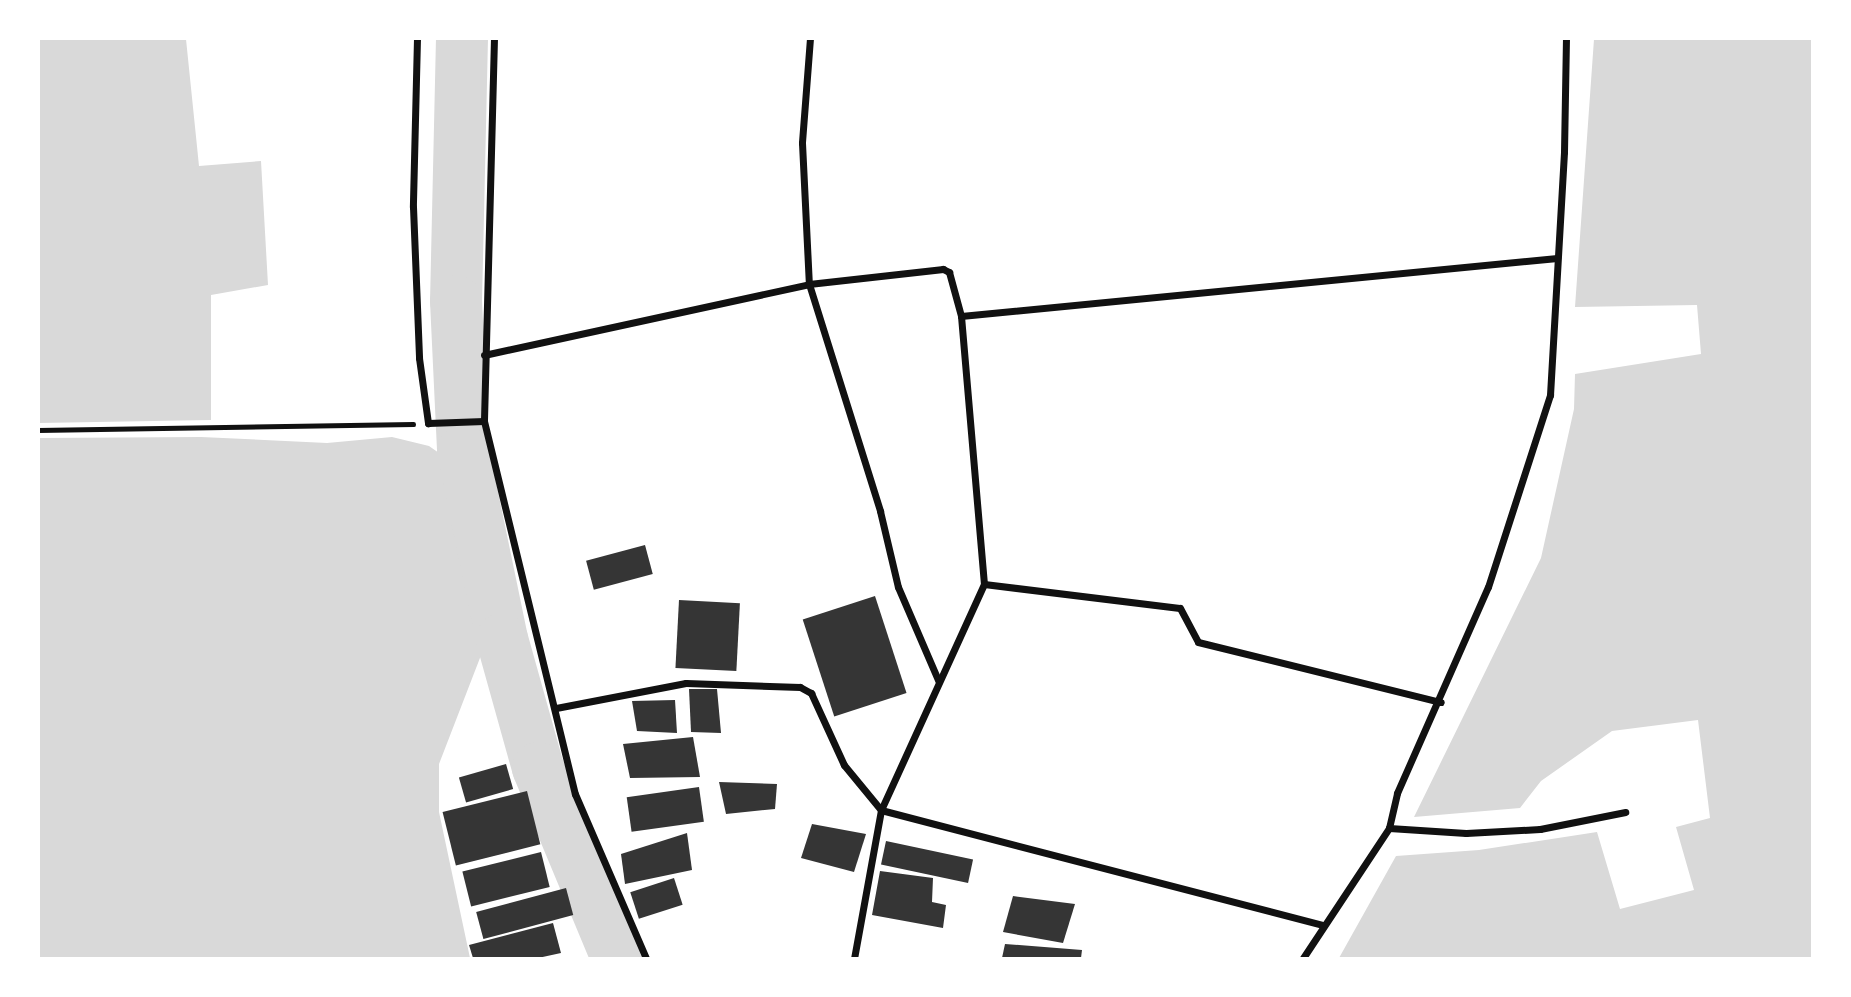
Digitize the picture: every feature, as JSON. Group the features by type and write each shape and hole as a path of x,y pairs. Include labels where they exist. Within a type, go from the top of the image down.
{"street":[{"path":"417,38 413,207 419,358 428,423 451,426 484,421"},
{"path":"494,38 484,421 575,794 646,958"},
{"path":"810,38 803,142 808,284 880,511 898,587 939,682"},
{"path":"1303,958 1322,925 1389,828 1397,793 1441,702 1488,587 1550,395 1566,38"},
{"path":"961,316 1556,258"},
{"path":"484,355 808,284 943,269 950,272 961,316 984,584 881,810 854,958"},
{"path":"984,584 1180,608 1198,642 1441,702"},
{"path":"556,708 686,683 800,687 811,693 844,765 881,810 1322,925"},
{"path":"1389,828 1466,833 1540,829 1625,812"}],"path":[{"path":"38,430 428,423"}],"shaded area":[{"path":"38,39 186,39 199,166 261,161 268,285 211,295 211,420 39,423"},
{"path":"1594,39 1812,39 1812,958 1339,958 1396,856 1479,850 1597,832 1620,909 1694,890 1676,827 1710,818 1698,720 1612,731 1541,781 1520,808 1414,817 1541,558 1574,409 1575,374 1701,354 1697,305 1575,307"},
{"path":"201,437 327,443 392,437 429,446 449,460 490,632 439,764 439,812 470,958 39,958 39,438"}],"building":[{"path":"645,545 653,574 594,590 586,561"},
{"path":"875,596 907,693 834,716 803,619"},
{"path":"679,600 740,603 736,671 675,668"},
{"path":"689,689 717,689 721,733 691,732"},
{"path":"675,700 677,733 637,731 632,701"},
{"path":"693,737 700,777 630,778 623,744"},
{"path":"506,764 513,789 466,802 459,778"},
{"path":"719,782 777,784 775,809 726,814"},
{"path":"699,787 704,822 632,832 627,797"},
{"path":"527,791 540,844 456,865 443,812"},
{"path":"812,824 866,834 854,872 801,858"},
{"path":"687,833 692,870 625,884 621,854"},
{"path":"886,841 973,860 968,883 881,864"},
{"path":"541,852 550,887 471,907 462,872"},
{"path":"880,871 933,878 932,902 946,905 943,928 872,915"},
{"path":"674,878 683,905 639,919 630,892"},
{"path":"566,888 573,915 483,939 476,912"},
{"path":"1013,896 1075,904 1063,943 1003,932"},
{"path":"553,923 561,953 538,958 473,958 469,945"},
{"path":"1005,944 1082,950 1081,958 1002,958"}],"waterway":[{"path":"462,38 456,301 463,451 502,639 538,768 617,958"}]}
